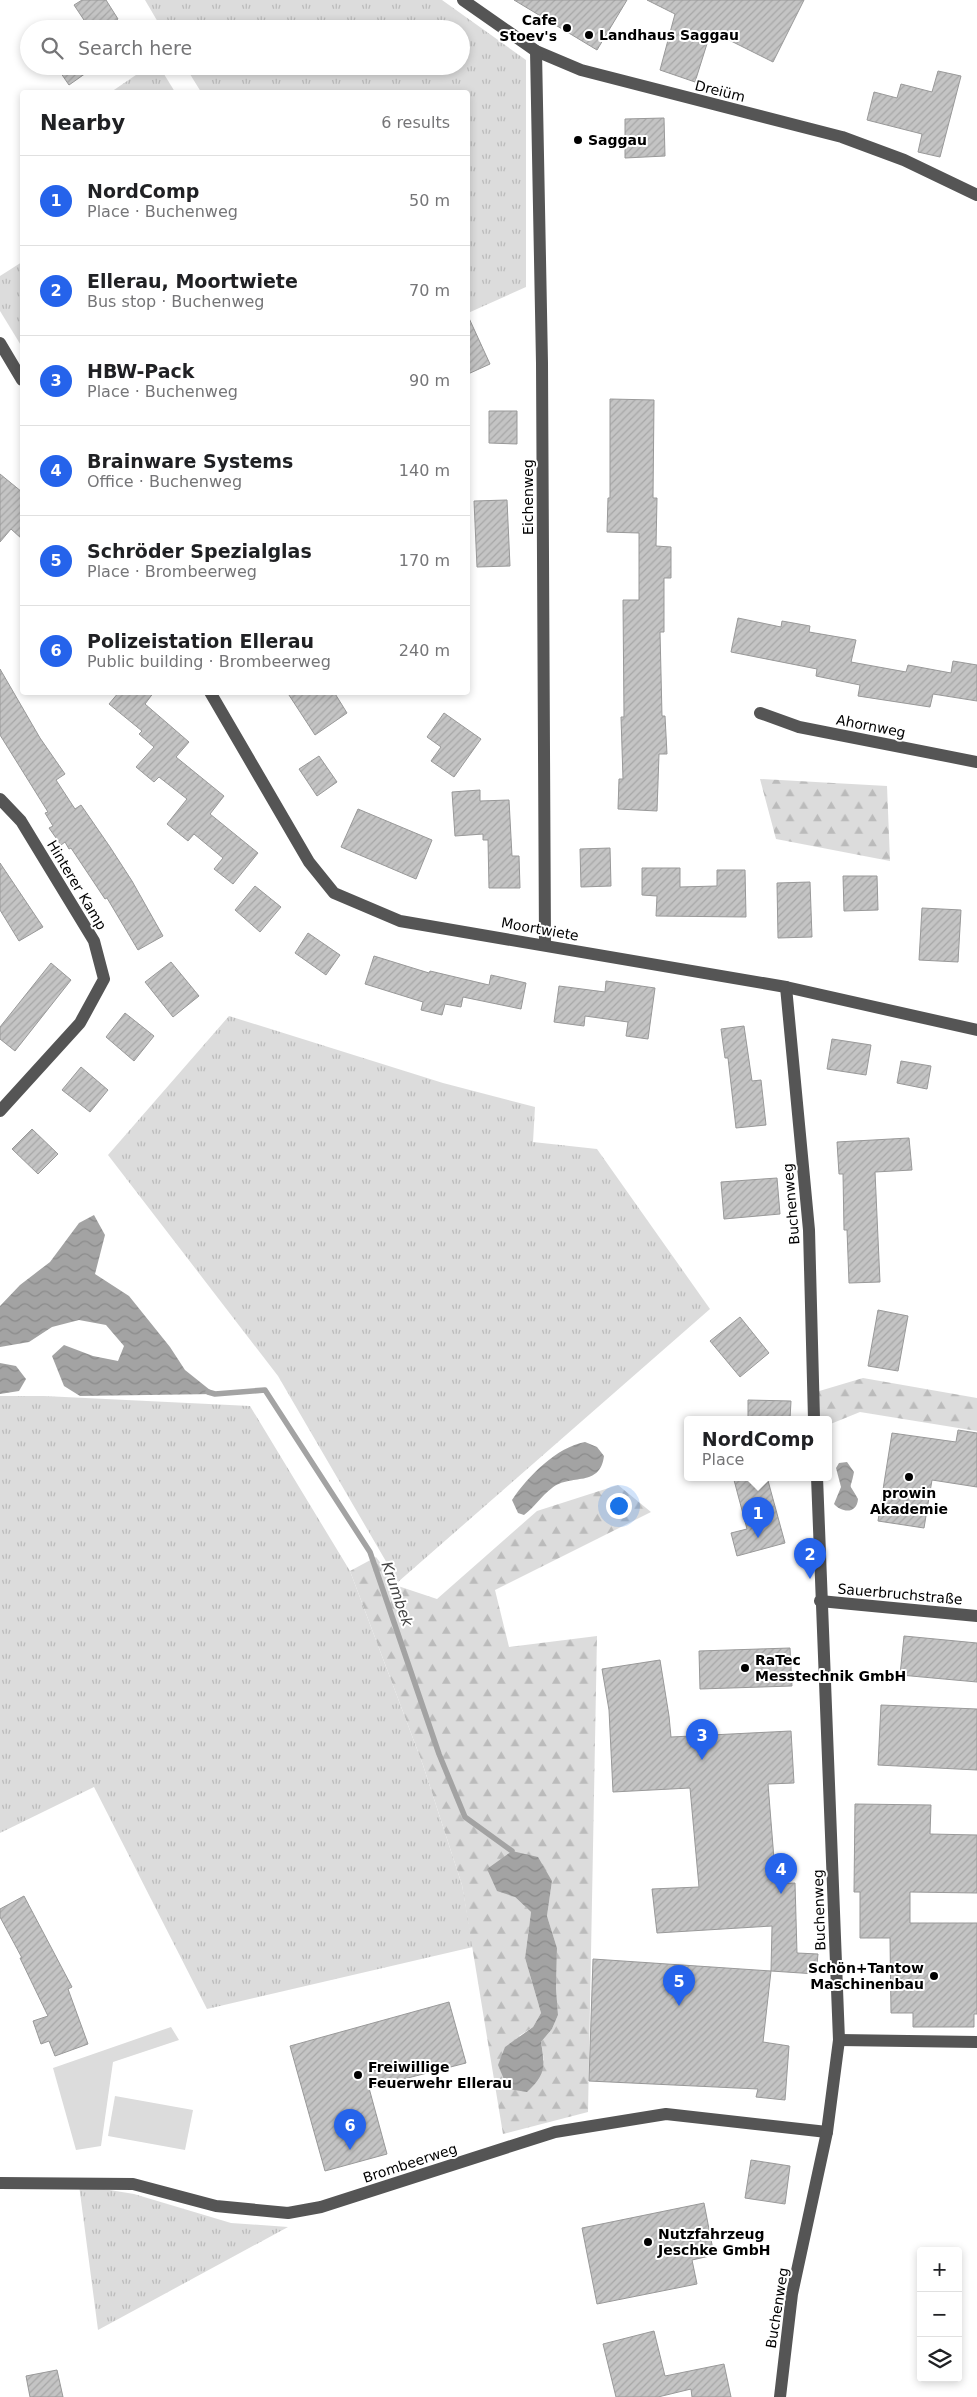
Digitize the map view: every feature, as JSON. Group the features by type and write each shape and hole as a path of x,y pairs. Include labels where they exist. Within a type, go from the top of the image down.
{"street":[{"name":"Dreiüm","path":"463,0 536,51 581,70 842,137 904,160 977,195"},
{"name":"Eichenweg","path":"536,51 542,373 545,944"},
{"path":"0,342 20,377"},
{"name":"Moortwiete","path":"212,695 309,862 334,893 400,921 545,944 786,987 977,1030"},
{"name":"Ahornweg","path":"760,713 799,727 977,762"},
{"name":"Hinterer Kamp","path":"0,799 21,821 94,941 104,979 80,1023 0,1111"},
{"name":"Buchenweg","path":"786,987 810,1230 814,1416"},
{"name":"Buchenweg","path":"780,2397 792,2294 827,2132 840,2040 820,1601 817,1481"},
{"name":"Sauerbruchstraße","path":"820,1601 977,1616"},
{"path":"840,2040 977,2042"},
{"name":"Brombeerweg","path":"0,2183 132,2184 216,2206 288,2213 321,2207 555,2132 666,2114 827,2132"}],"green space":[{"path":"145,0 442,0 470,20 157,20"},
{"path":"470,20 526,60 526,287 470,312 470,90 200,90 191,75 470,75"},
{"path":"136,75 165,75 174,90 114,90"},
{"path":"20,263 20,344 0,311 0,276"},
{"path":"760,779 887,786 890,861 776,839"},
{"path":"229,1016 443,1083 535,1107 533,1142 597,1149 710,1309 398,1582 278,1376 108,1155"},
{"path":"863,1378 977,1398 977,1431 860,1412 832,1423 832,1416 816,1416 816,1392"},
{"path":"0,1396 44,1396 250,1406 350,1571 423,1765 462,1885 473,1947 207,2009 94,1787 0,1833"},
{"path":"618,1485 651,1512 495,1590 509,1647 597,1636 588,2112 503,2134 462,1885 423,1765 350,1571 376,1557 398,1586 437,1599 537,1511","holes":["552,1881 547,1916 557,1948 556,1988 558,2015 552,2029 541,2042 544,2061 519,2036 533,2027 541,2013 525,1958 531,1912 515,1897"]},
{"path":"171,2027 179,2040 113,2062 101,2146 76,2150 53,2068"},
{"path":"115,2096 193,2110 185,2150 108,2136"},
{"path":"79,2185 134,2194 231,2223 288,2227 98,2330"}],"water":[{"path":"94,1215 105,1235 95,1274 129,1296 170,1347 185,1370 215,1394 80,1396 64,1386 52,1356 64,1345 93,1356 118,1361 124,1346 106,1325 79,1320 52,1327 29,1342 0,1347 0,1306 20,1285 50,1262 79,1223"},
{"path":"0,1363 16,1366 26,1379 19,1391 0,1394"},
{"path":"585,1442 597,1447 604,1456 597,1472 591,1476 568,1481 552,1488 524,1515 518,1513 512,1500 535,1472 564,1450"},
{"path":"847,1462 854,1472 851,1486 858,1499 857,1504 852,1510 841,1509 834,1504 841,1487 836,1468 839,1463"},
{"path":"512,1851 538,1857 552,1881 547,1916 557,1948 556,1988 558,2015 552,2029 541,2042 543,2070 541,2075 527,2092 508,2089 498,2065 505,2047 533,2027 541,2013 525,1958 531,1912 515,1897 497,1891 487,1869"}],"building":[{"path":"82,0 106,0 118,19 84,20 74,5"},
{"name":"Landhaus Saggau","path":"514,0 627,0 597,50"},
{"path":"647,0 804,0 773,62 711,31 695,82 660,70 675,14"},
{"path":"938,71 961,76 940,157 918,152 922,134 867,120 874,92 897,98 901,84 932,92"},
{"path":"62,75 83,75 69,85"},
{"path":"664,118 665,156 625,158 625,119"},
{"path":"470,320 490,364 470,373"},
{"path":"610,399 654,400 653,498 657,498 656,546 671,547 671,578 664,578 664,632 660,632 662,716 665,716 667,754 659,754 657,811 618,809 619,779 623,779 621,717 624,717 623,600 639,600 639,533 607,532 608,498 610,498"},
{"path":"489,411 517,411 517,444 489,443"},
{"path":"0,474 20,490 20,537 11,529 0,542"},
{"path":"507,500 510,566 477,567 474,501"},
{"path":"738,618 781,627 782,621 810,626 809,632 856,640 851,662 906,672 908,665 951,673 953,661 977,665 977,701 933,694 930,707 858,696 860,685 816,676 817,669 731,652"},
{"path":"0,669 40,738 65,774 56,780 75,809 81,805 110,847 132,881 163,936 138,950 107,898 105,899 71,848 69,849 65,842 61,845 49,828 53,826 45,813 48,812 0,735"},
{"path":"116,695 152,695 145,704 189,742 176,757 224,796 210,814 258,853 233,884 214,869 223,858 194,834 188,841 167,824 187,799 159,777 154,782 136,767 154,747 139,734 142,731 109,704"},
{"path":"289,695 336,695 347,713 315,735"},
{"path":"444,713 481,739 454,777 431,761 441,747 427,737"},
{"path":"319,756 337,782 317,796 299,769"},
{"path":"480,790 480,801 509,800 512,856 519,856 520,888 489,888 488,840 483,840 483,834 455,836 452,792"},
{"path":"358,809 432,840 416,879 341,847"},
{"path":"610,848 611,886 581,887 580,849"},
{"path":"0,863 43,927 19,941 0,910"},
{"path":"642,868 680,868 680,887 717,886 717,870 745,870 746,917 656,916 657,896 642,895"},
{"path":"843,876 877,876 878,910 844,911"},
{"path":"810,882 812,937 778,938 777,883"},
{"path":"255,886 281,907 260,932 235,910"},
{"path":"922,908 961,910 958,962 919,960"},
{"path":"308,933 340,955 326,975 295,953"},
{"path":"374,956 429,973 430,971 489,985 491,975 526,983 521,1009 463,997 461,1007 445,1004 442,1015 421,1010 423,1002 365,984"},
{"path":"171,962 199,996 173,1017 145,982"},
{"path":"51,963 71,980 15,1051 0,1039 0,1027"},
{"path":"606,981 655,988 648,1039 626,1036 628,1022 585,1016 584,1026 554,1022 559,986 605,992"},
{"path":"125,1013 154,1036 134,1061 106,1037"},
{"path":"744,1026 752,1081 761,1080 766,1125 736,1128 728,1058 725,1058 721,1029"},
{"path":"832,1039 871,1045 866,1075 827,1069"},
{"path":"901,1061 931,1066 927,1089 897,1083"},
{"path":"81,1067 108,1090 90,1112 62,1090"},
{"path":"32,1129 58,1154 38,1174 12,1149"},
{"path":"909,1138 912,1170 875,1172 880,1282 849,1283 847,1230 844,1230 843,1174 839,1174 837,1142"},
{"path":"777,1178 780,1214 724,1219 721,1182"},
{"path":"878,1310 908,1316 898,1371 868,1366"},
{"path":"740,1317 769,1353 740,1377 710,1341"},
{"path":"748,1400 791,1401 790,1416 748,1416"},
{"name":"prowin Akademie","path":"958,1430 977,1433 977,1487 932,1480 924,1528 878,1521 892,1433 956,1442"},
{"path":"734,1481 768,1481 785,1543 737,1556 731,1533 747,1529"},
{"path":"904,1636 977,1643 977,1682 900,1675"},
{"name":"RaTec Messtechnik GmbH","path":"790,1648 792,1686 700,1689 699,1651"},
{"path":"660,1660 671,1737 791,1731 794,1783 768,1784 776,1884 795,1883 797,1953 818,1954 816,1974 771,1971 772,1926 657,1933 652,1889 699,1887 690,1788 613,1792 609,1710 602,1669"},
{"path":"881,1705 977,1709 977,1770 878,1765"},
{"path":"855,1804 931,1805 930,1834 977,1835 977,1893 910,1892 910,1923 977,1923 977,2014 974,2014 974,2027 913,2027 913,2013 891,2013 890,1938 860,1938 860,1892 854,1892"},
{"path":"24,1896 72,1987 68,1989 88,2044 55,2056 49,2041 41,2044 33,2021 48,2016 20,1958 22,1958 0,1917 0,1909"},
{"path":"593,1959 771,1971 763,2042 789,2046 785,2100 756,2097 758,2089 589,2081"},
{"name":"Freiwillige Feuerwehr Ellerau","path":"449,2002 466,2063 369,2088 387,2154 325,2171 290,2046"},
{"path":"751,2160 790,2166 785,2204 745,2198"},
{"name":"Nutzfahrzeug Jeschke GmbH","path":"704,2203 714,2255 692,2260 697,2284 597,2304 582,2228"},
{"path":"654,2331 665,2376 724,2364 731,2397 692,2397 691,2389 658,2397 616,2397 603,2344"},
{"path":"57,2370 63,2397 30,2397 26,2376"}],"waterway":[{"name":"Krumbek","path":"208,1392 215,1394 265,1390 370,1552 439,1754 465,1817 512,1851"}],"place":[{"name":"Cafe Stoev's","path":"567,28"},
{"name":"Landhaus Saggau","path":"589,35"},
{"name":"Saggau","path":"578,140"},
{"name":"prowin Akademie","path":"909,1477"},
{"name":"NordComp","path":"758,1538"},
{"name":"Ellerau, Moortwiete","path":"810,1579"},
{"name":"RaTec Messtechnik GmbH","path":"745,1668"},
{"name":"HBW-Pack","path":"702,1760"},
{"name":"Brainware Systems","path":"781,1894"},
{"name":"Schön+Tantow Maschinenbau","path":"934,1976"},
{"name":"Schröder Spezialglas","path":"679,2006"},
{"name":"Freiwillige Feuerwehr Ellerau","path":"358,2075"},
{"name":"Polizeistation Ellerau","path":"350,2150"},
{"name":"Nutzfahrzeug Jeschke GmbH","path":"648,2242"}]}
